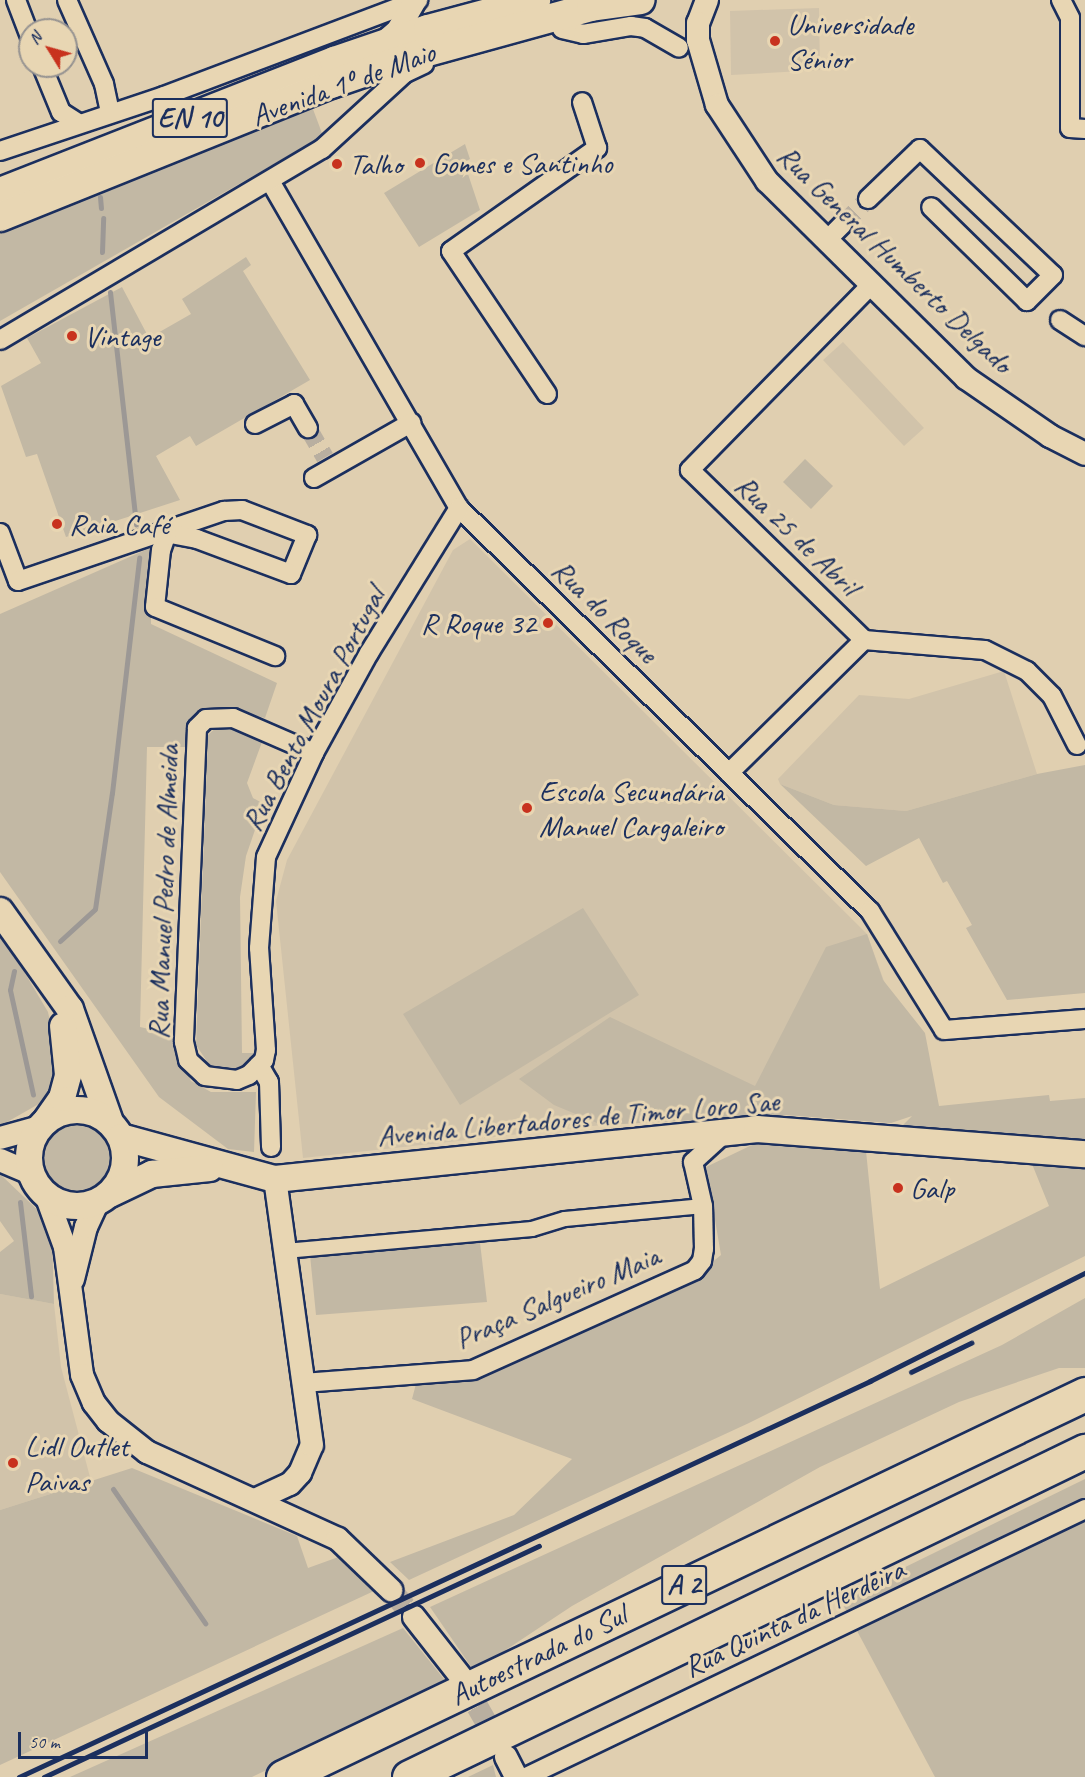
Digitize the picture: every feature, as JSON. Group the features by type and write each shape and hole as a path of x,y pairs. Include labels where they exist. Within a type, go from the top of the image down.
{"highway":[{"name":"Autoestrada do Sul","path":"283,1777 1085,1394"},
{"name":"Autoestrada do Sul","path":"409,1777 1085,1452"}],"main road":[{"name":"Avenida 1º de Maio","path":"0,217 331,84 432,50 591,7 641,0"},
{"name":"Avenida 1º de Maio","path":"0,192 381,44 526,2"},
{"path":"0,911 19,937 70,1009 115,1129 124,1169 103,1198 65,1205 46,1196 31,1173 31,1142 65,1087 69,1050 61,1018 19,937"},
{"path":"43,1124 62,1112 80,1110 115,1129"},
{"name":"Avenida Libertadores de Timor Loro Sae","path":"115,1129 222,1167 275,1179 758,1129 851,1134 1085,1154"},
{"name":"Avenida Libertadores de Timor Loro Sae","path":"103,1198 152,1174 222,1167"}],"street":[{"path":"16,0 23,18"},
{"path":"67,0 104,84 110,113"},
{"path":"381,44 398,30 416,0"},
{"name":"Avenida 1º de Maio","path":"0,152 416,0"},
{"path":"482,0 526,2"},
{"name":"Rua General Humberto Delgado","path":"707,0 698,23 698,40 717,105 767,181 966,378 1050,436 1085,453"},
{"path":"1061,0 1070,18"},
{"path":"1077,0 1070,18 1070,128 1085,129"},
{"name":"Avenida 1º de Maio","path":"369,104 412,68 562,29 591,7"},
{"name":"Avenida 1º de Maio","path":"562,29 583,34 631,26 645,28 679,48"},
{"path":"47,78 61,112 78,123"},
{"path":"0,340 270,181 333,141 369,104 354,84 331,84"},
{"path":"547,394 451,251 597,148 582,102"},
{"path":"868,199 920,148 1053,275 1027,301 931,207"},
{"name":"Rua do Roque","path":"270,181 459,508 870,911 944,1030 1085,1019"},
{"path":"826,241 842,225"},
{"name":"Rua 25 de Abril","path":"871,285 690,470 864,640 986,650 1027,671 1052,696 1077,745"},
{"path":"1060,320 1085,336"},
{"path":"255,424 294,404 308,429"},
{"path":"314,478 328,463 411,423"},
{"name":"Rua Bento Moura Portugal","path":"259,1065 266,1050 259,948 266,858 314,753 369,653 459,508"},
{"path":"0,533 18,581 152,533 167,533 198,539 291,574 307,535 231,510 167,533"},
{"path":"167,533 155,608 275,656"},
{"path":"729,773 864,640"},
{"name":"Rua Manuel Pedro de Almeida","path":"259,1065 237,1080 200,1073 185,1052 195,735 206,719 233,718 314,753"},
{"path":"259,1065 269,1082 271,1147"},
{"path":"0,1138 43,1124"},
{"name":"Praça Salgueiro Maia","path":"302,1383 473,1370 695,1270 702,1261 704,1249 703,1206 693,1161 726,1132"},
{"path":"0,1160 31,1173"},
{"path":"255,1500 290,1484 308,1458 312,1426 302,1383 275,1179"},
{"path":"46,1196 64,1247 82,1375 94,1403 108,1421 147,1452 338,1539 391,1590"},
{"path":"70,1292 86,1227 103,1198"},
{"name":"Praça Salgueiro Maia","path":"285,1251 532,1229 565,1219 703,1206"},
{"name":"Rua Quinta da Herdeira","path":"526,1777 1085,1509"},
{"path":"414,1617 461,1677"}],"shaded area":[{"name":"Universidade Sénior","path":"819,8 820,70 731,75 730,11"},
{"path":"310,101 323,136 0,321 0,228"},
{"path":"465,144 470,159 464,162 480,210 419,247 384,193"},
{"path":"246,257 251,265 243,271 310,380 196,446 190,436 156,456 180,500 66,537 37,454 26,457 1,386 41,363 27,338 122,287 149,338 191,314 182,299"},
{"path":"843,342 924,428 904,446 823,360"},
{"path":"805,459 833,486 811,509 783,482"},
{"name":"Escola Secundária Manuel Cargaleiro","path":"470,539 867,934 928,1103 891,1123 787,1115 602,1125 303,1158 276,901 287,860 453,550"},
{"path":"150,548 151,624 277,683 265,718 222,707 207,708 189,721 185,747 147,747 140,1027 171,1034 191,1081 211,1092 256,1092 254,1152 228,1149 159,1097 0,872 0,614"},
{"path":"1004,671 1037,774 906,811 834,805 780,784 778,779 859,695 909,699"},
{"path":"220,724 242,730 262,742 247,783 253,798 264,804 246,856 240,897 242,1053 254,1053 241,1070 210,1066 196,1045 208,735"},
{"path":"1085,765 1085,993 1007,1000 966,928 972,925 947,881 943,883 919,838 866,866 780,784 834,805 906,811 1037,774"},
{"path":"583,908 639,995 460,1105 403,1014"},
{"path":"0,931 48,1012 55,1044 55,1084 44,1101 0,1126"},
{"path":"867,934 883,980 925,1033 939,1106 1049,1095 1050,1101 1085,1098 1085,1142 898,1130 912,1116 891,1123 787,1115 602,1125 554,1105 519,1079 610,1017 755,1086 826,947"},
{"path":"78,1117 93,1120 105,1129 114,1141 117,1156 114,1171 105,1183 93,1192 78,1195 63,1192 51,1183 42,1171 39,1156 42,1141 51,1129 63,1120"},
{"path":"754,1144 866,1151 880,1289 1049,1206 1032,1164 1085,1164 1085,1256 749,1423 409,1580 390,1562 514,1515 572,1459 412,1399 416,1384 476,1378 699,1273 721,1255 706,1167"},
{"path":"0,1174 47,1219 52,1233 54,1304 0,1294 0,1252 14,1241 0,1221"},
{"path":"479,1234 487,1302 316,1315 310,1255"},
{"path":"0,1294 54,1304 61,1367 91,1481 0,1510"},
{"path":"1085,1298 1085,1368 1059,1368 959,1402 820,1467 572,1606 474,1671 430,1607 1002,1345"},
{"path":"132,1468 297,1536 308,1568 344,1555 374,1591 0,1765 0,1510"},
{"path":"1085,1479 1085,1777 935,1777 840,1599"},
{"path":"403,1628 448,1684 252,1777 70,1777"},
{"path":"493,1765 496,1777 468,1777"}],"waterway":[{"path":"100,197 101,208"},
{"path":"102,252 103,218"},
{"path":"110,292 136,525"},
{"path":"60,941 95,909 112,793 139,558"},
{"path":"14,971 10,990 33,1095"},
{"path":"20,1202 31,1296"},
{"path":"113,1489 205,1623"}],"tunnel":[{"path":"842,225 868,199"},
{"path":"308,428 325,458"},
{"path":"391,1590 414,1617"},
{"path":"461,1678 501,1748"}],"railway":[{"path":"19,1777 870,1381 1085,1273"},
{"path":"911,1372 971,1343"},
{"path":"44,1777 539,1546"}],"place":[{"name":"Universidade Sénior","path":"775,41"},
{"name":"Gomes e Santinho","path":"420,163"},
{"name":"Talho","path":"337,164"},
{"name":"Vintage","path":"72,336"},
{"name":"Raia Café","path":"57,524"},
{"name":"R Roque 32","path":"548,623"},
{"name":"Escola Secundária Manuel Cargaleiro","path":"527,808"},
{"name":"Galp","path":"898,1188"},
{"name":"Lidl Outlet Paivas","path":"13,1463"}]}
